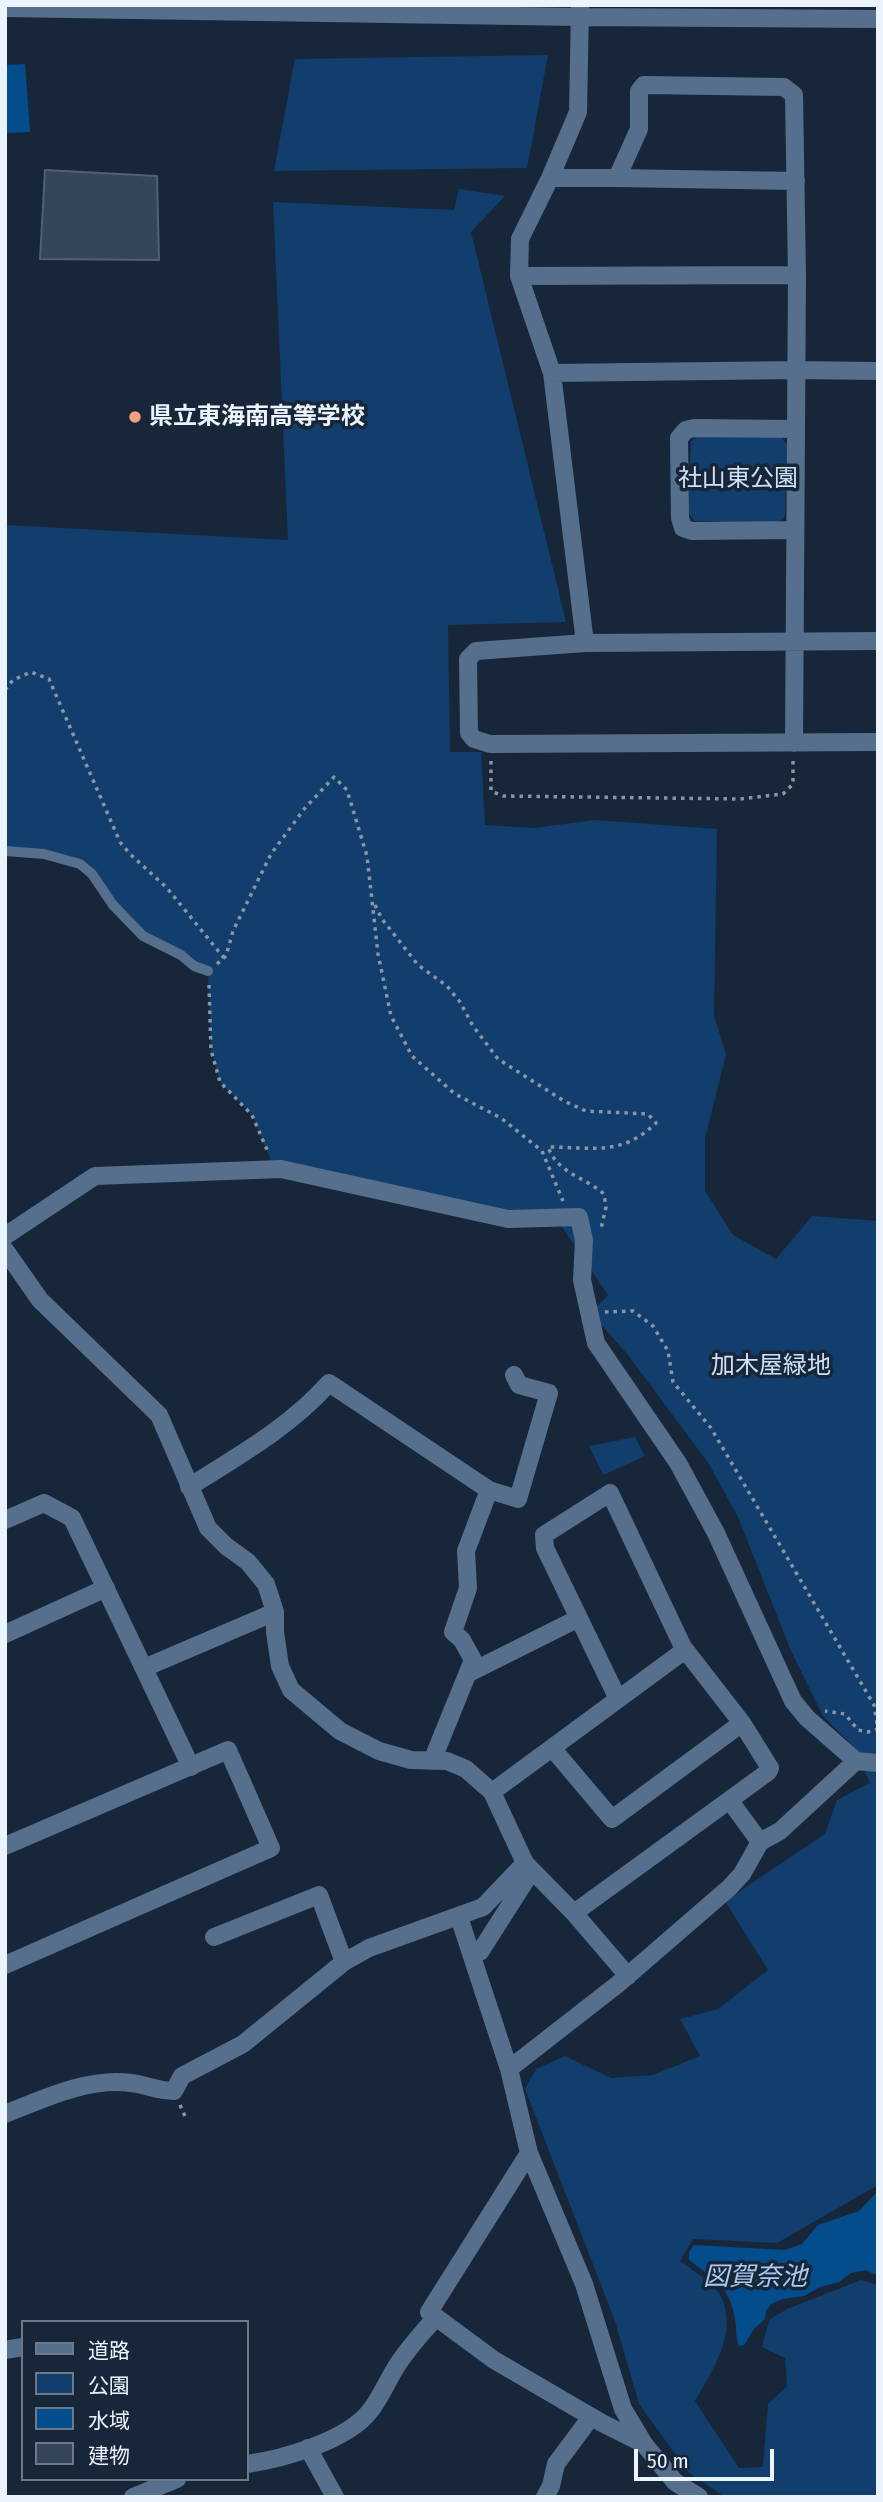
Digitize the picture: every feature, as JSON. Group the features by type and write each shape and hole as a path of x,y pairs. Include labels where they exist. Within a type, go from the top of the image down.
{"street":[{"path":"5,8 580,11 878,19"},
{"path":"580,11 578,112 520,239 519,275 552,373 585,643"},
{"path":"617,178 639,129 639,91 644,85 784,87 794,95 797,275 793,743"},
{"path":"550,178 796,181"},
{"path":"519,275 797,275"},
{"path":"552,373 878,371"},
{"path":"793,530 692,531 683,528 680,518 678,438 686,430 694,428 795,429"},
{"path":"878,641 585,643 476,651 468,659 469,733 474,739 490,744 878,742"},
{"path":"5,1236 95,1175 275,1170 508,1219 579,1217 584,1240 582,1280 596,1343 678,1464 716,1534 793,1701 807,1718 856,1761 878,1763"},
{"path":"5,1250 40,1300 159,1415 208,1528 248,1562 266,1584 275,1612 280,1666 291,1690 340,1731 379,1751 411,1760 447,1761 466,1769 492,1792 525,1863 574,1913 628,1976"},
{"path":"189,1487 276,1432 310,1404 329,1383 489,1490 518,1499 549,1393 519,1385 514,1375"},
{"path":"432,1761 473,1660 462,1640 453,1632 468,1588 466,1551 489,1490"},
{"path":"574,1913 730,1801 771,1768 742,1723 685,1650 610,1493 544,1535 545,1548 618,1699"},
{"path":"5,1520 44,1503 72,1518 191,1767"},
{"path":"5,1634 106,1588"},
{"path":"144,1668 275,1612"},
{"path":"467,1674 579,1618"},
{"path":"492,1792 685,1650"},
{"path":"552,1748 612,1819 742,1723"},
{"path":"5,1846 228,1751 271,1848 5,1965"},
{"path":"509,2069 628,1976 729,1888 742,1874 760,1842 780,1831 856,1761"},
{"path":"730,1801 760,1842"},
{"path":"5,2114 79,2088 113,2083 132,2083 157,2091 174,2091 182,2076 243,2044 344,1962 369,1948 484,1907 525,1863"},
{"path":"480,1952 526,1880 525,1863"},
{"path":"214,1937 319,1895 344,1962"},
{"path":"459,1917 509,2069 529,2153 584,2284 623,2409 644,2444 675,2482 699,2497"},
{"path":"529,2153 429,2312 495,2360 591,2417 644,2444"},
{"path":"248,2464 276,2459 308,2448 354,2425 370,2412 399,2362 436,2317"},
{"path":"545,2497 551,2486 556,2464 591,2417"},
{"path":"308,2448 335,2497"},
{"path":"133,2497 172,2481"}],"lane":[{"path":"5,850 44,854 80,864 92,874 113,905 143,936 181,955 194,966 208,971"}],"path":[{"path":"5,691 13,680 31,672 49,679 120,842 167,888 224,958"},
{"path":"490,744 491,791 503,796 740,799 783,794 793,784 793,743"},
{"path":"275,1170 252,1115 219,1082 211,1050 208,971 224,958 233,930 271,854 305,808 334,777 347,790 367,856 378,954 391,1016 412,1056 455,1094 502,1118 542,1151 565,1207 579,1217"},
{"path":"372,901 382,919 418,965 447,986 460,1002 473,1026 498,1059 564,1101 586,1111 648,1114 656,1123 645,1134 618,1147 600,1150 548,1147 551,1156 564,1169 604,1194 607,1207 600,1233"},
{"path":"591,1313 633,1311 653,1326 668,1351 673,1382 711,1428 749,1490 874,1705 877,1729 868,1732 858,1730 845,1714 828,1710 807,1718"}],"green space":[{"path":"548,55 527,168 274,171 295,59"},
{"name":"加木屋緑地","path":"459,189 505,196 471,232 566,622 448,625 450,752 481,752 485,825 534,828 595,820 717,829 714,1016 726,1054 705,1138 705,1191 733,1235 776,1259 812,1216 878,1221 878,2185 777,2243 693,2239 680,2261 716,2289 725,2307 727,2321 722,2349 695,2401 739,2468 763,2467 768,2404 787,2386 785,2358 762,2347 769,2320 787,2309 861,2280 878,2285 878,2497 725,2497 689,2473 639,2404 615,2321 525,2089 536,2069 565,2056 611,2078 653,2075 700,2056 680,2019 718,2009 768,1970 725,1901 825,1834 837,1800 870,1783 852,1745 823,1716 791,1651 738,1517 709,1464 628,1355 591,1313 608,1295 558,1221 275,1170 252,1115 220,1082 211,1050 208,971 143,936 80,864 5,851 5,525 288,540 273,202 454,210"},
{"name":"社山東公園","path":"698,435 781,436 787,445 785,516 778,523 695,521 688,513 691,442"},
{"path":"635,1437 645,1456 603,1475 589,1446"}],"water":[{"path":"25,64 30,132 5,133 5,65"},
{"name":"図賀奈池","path":"878,2191 878,2276 866,2270 851,2273 839,2282 820,2287 804,2296 782,2299 771,2304 765,2319 754,2329 744,2345 739,2346 733,2308 725,2291 689,2260 689,2252 694,2245 785,2250 802,2244 818,2225 859,2211"}],"building":[{"path":"45,170 157,176 159,260 40,259"}],"place":[{"name":"県立東海南高等学校","path":"135,417"}]}
